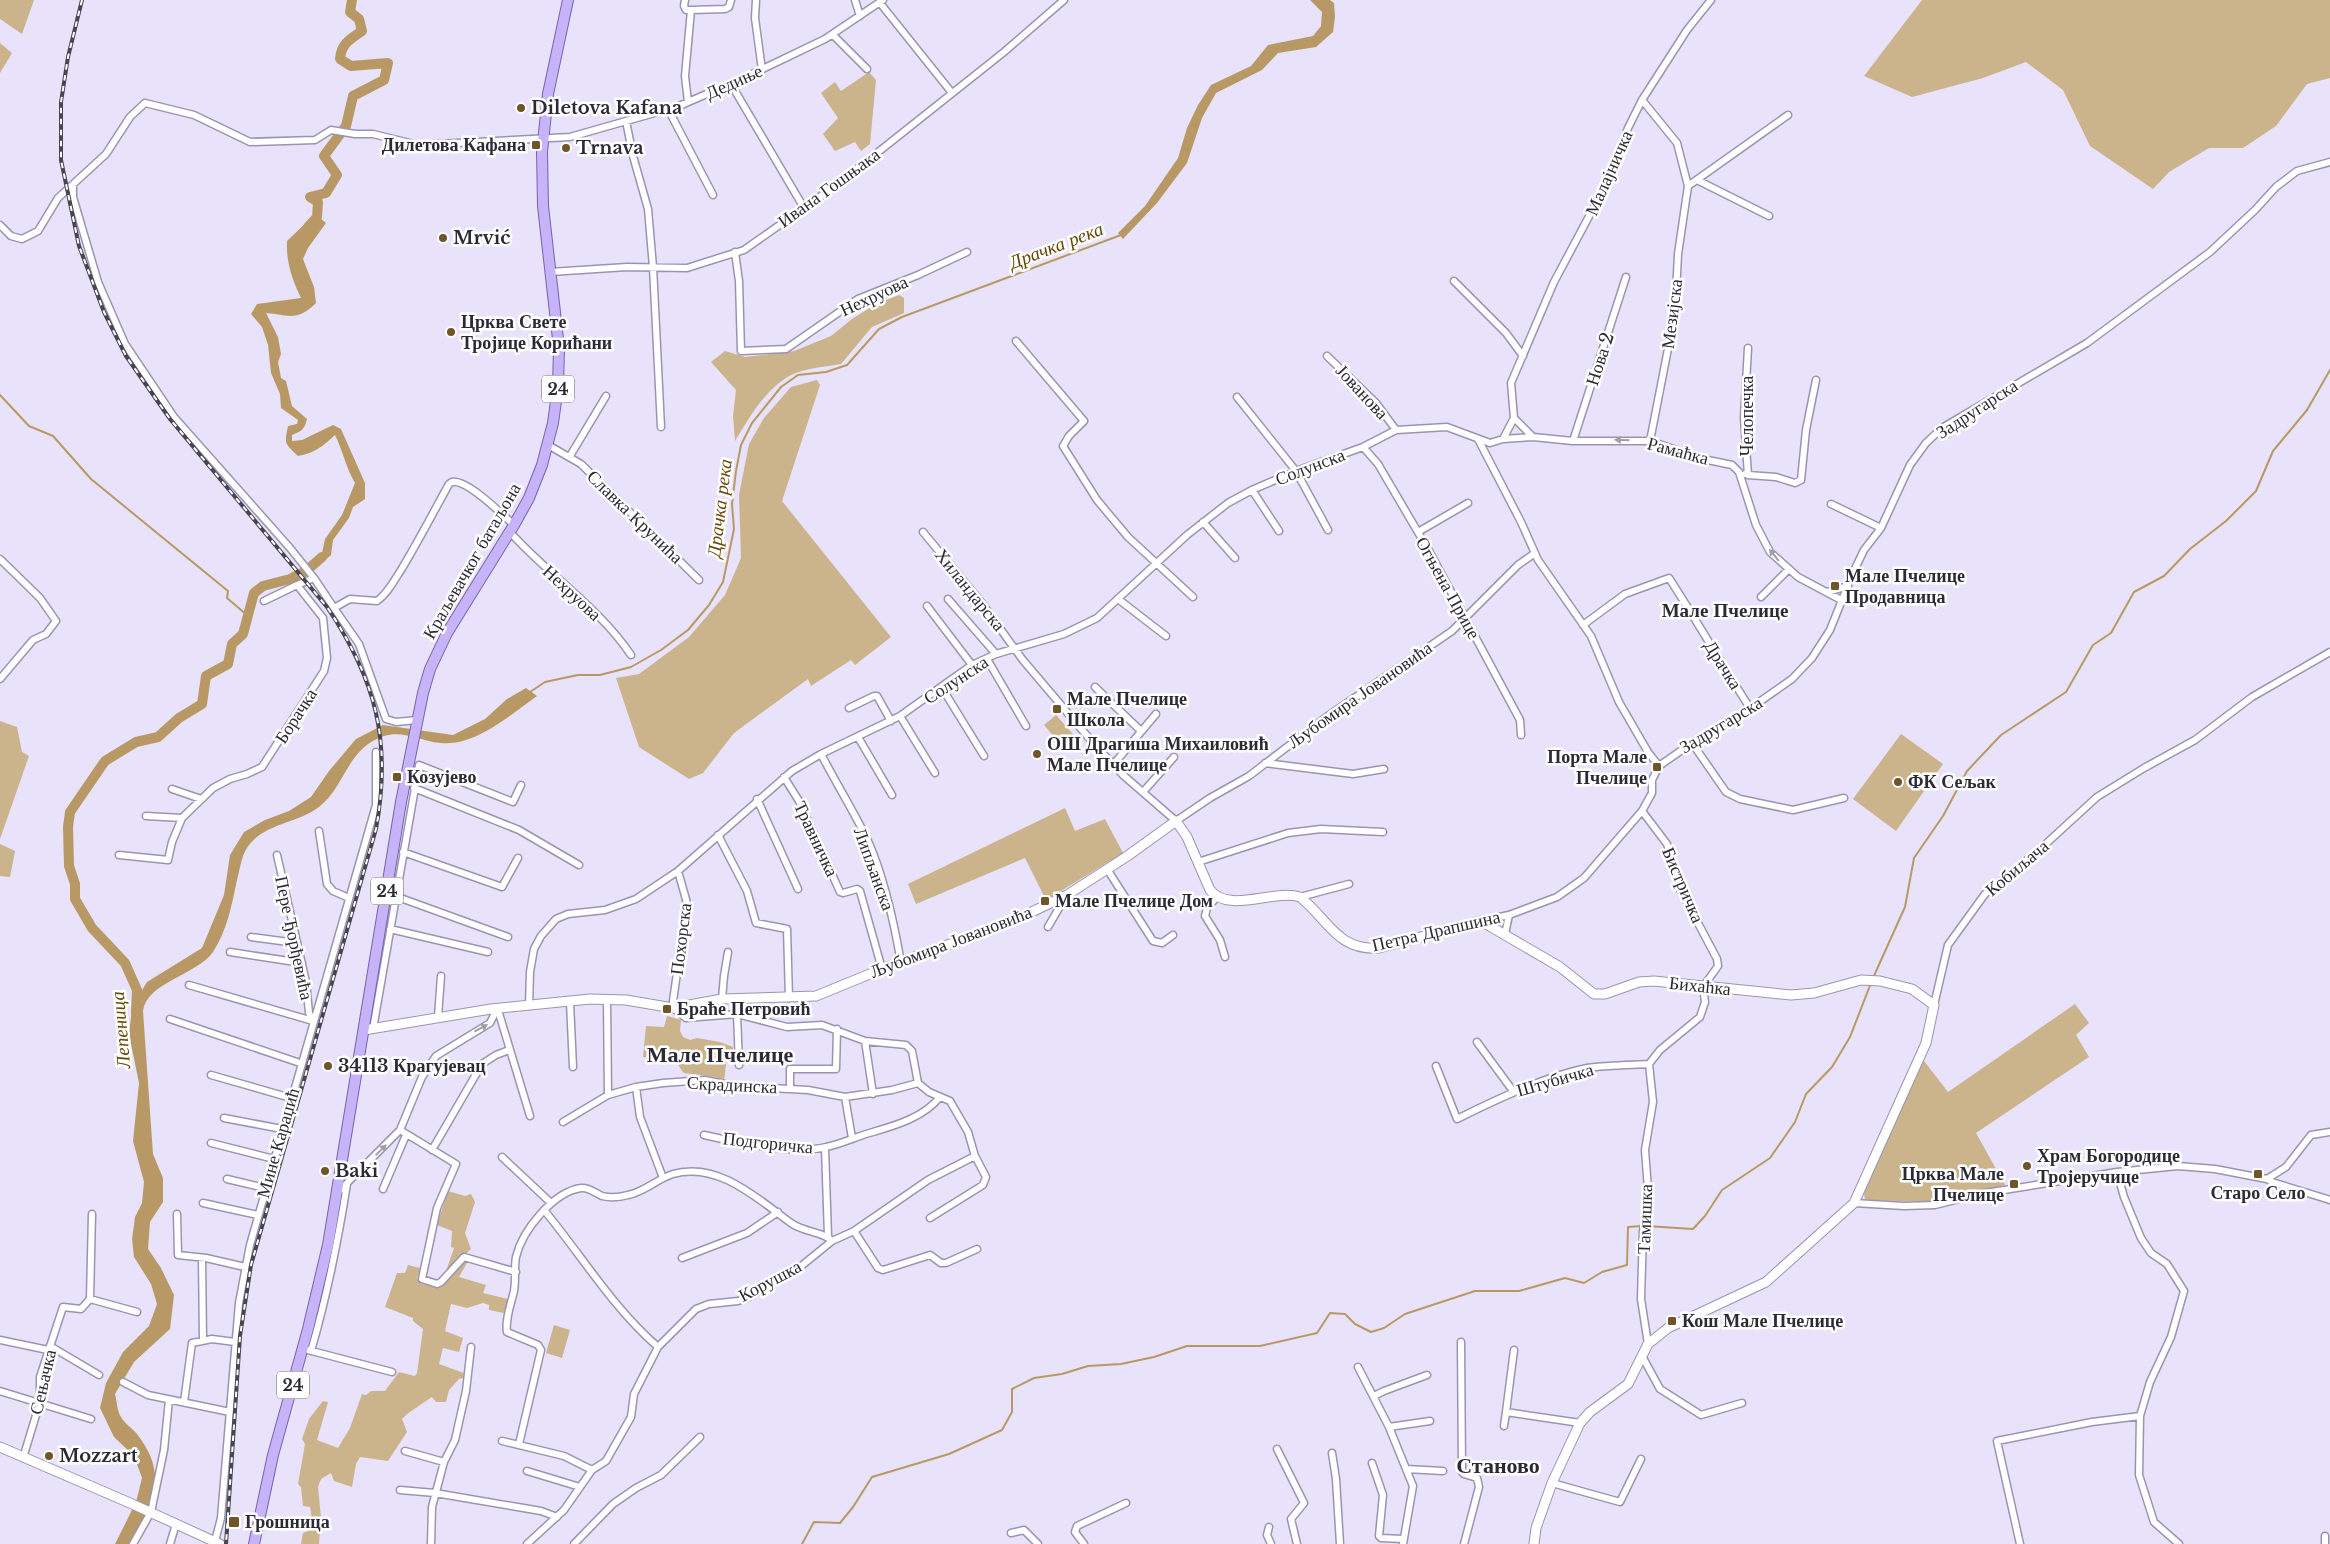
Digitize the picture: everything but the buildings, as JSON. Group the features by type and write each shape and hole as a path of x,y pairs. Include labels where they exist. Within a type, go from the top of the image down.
{"main road":[{"name":"Краљевачког батаљона","path":"417,721 426,681 441,646 512,529 534,486 548,445 557,394 559,357 542,194 543,140 550,80 568,0"},
{"name":"24","path":"254,1544 273,1455 307,1349 325,1260 368,1029 417,721"},
{"name":"24","path":"260,1544 263,1521 262,1507"}],"street":[{"path":"685,0 684,6 686,10 726,9 730,8 731,0"},
{"path":"756,0 754,18 762,70"},
{"path":"855,0 860,16"},
{"name":"Ивана Гошњака","path":"550,272 653,267 687,268 744,250 838,184 1064,0"},
{"name":"Малајничка","path":"1514,418 1512,383 1554,282 1610,177 1628,128 1642,100 1687,30 1711,0"},
{"name":"Дедиње","path":"73,186 106,154 130,117 145,103 194,115 250,142 315,140 331,130 373,134 418,145 524,138 543,140 570,137 668,109 731,84 833,35 882,1"},
{"path":"882,1 952,93"},
{"path":"688,102 685,76 690,10"},
{"path":"833,35 867,69"},
{"path":"731,84 804,208"},
{"name":"Мезијска","path":"1642,100 1676,143 1688,186 1678,254 1675,313 1650,441"},
{"path":"668,109 713,196"},
{"path":"1688,186 1788,115"},
{"path":"626,121 633,156 648,209 653,267 661,427"},
{"name":"Задругарска","path":"1659,766 1692,743 1732,721 1792,679 1812,658 1830,630 1864,550 1881,528 1910,465 1926,444 1942,428 2086,343 2210,252 2255,210 2276,187 2297,171 2330,162"},
{"path":"1698,180 1769,216"},
{"path":"0,225 11,236 22,239 38,231 58,198 73,186"},
{"path":"73,186 73,197 98,282 124,344 174,417 312,575 359,644 385,716 390,721 417,721"},
{"name":"Нехруова","path":"735,252 739,281 741,351 786,349 858,299 918,275 967,252"},
{"name":"Нова 2","path":"1573,441 1626,277"},
{"path":"1454,281 1506,333 1522,356"},
{"path":"1016,341 1084,421 1069,436 1063,446 1097,500 1128,537 1193,597"},
{"name":"Челопечка","path":"1739,472 1748,475 1744,418 1748,348"},
{"name":"Јованова","path":"1327,356 1376,403 1396,430"},
{"path":"1748,475 1776,477 1795,484 1801,480 1806,430 1816,380"},
{"path":"570,456 606,396"},
{"path":"1237,397 1296,472 1328,530"},
{"path":"1503,440 1514,418 1533,437"},
{"name":"Солунска","path":"529,1006 532,957 537,942 552,923 568,914 605,910 636,899 678,871 784,776 821,754 900,716 972,665 996,654 1074,630 1096,618 1203,522 1228,503 1252,490 1363,447 1396,430 1447,427 1490,443 1503,440"},
{"name":"Рамаћка","path":"1503,440 1533,437 1573,441 1650,441 1703,459 1732,465 1739,472"},
{"path":"1478,439 1534,553 1591,636 1619,702 1648,752 1659,766"},
{"name":"Славка Крунића","path":"548,445 581,464 699,580"},
{"name":"Огњена Прице","path":"1363,447 1378,464 1418,532 1520,720 1522,735"},
{"path":"1739,472 1756,525 1770,552 1788,570 1843,601"},
{"path":"334,608 350,599 374,602 382,598 423,534 445,491 452,482 464,485 494,506 512,529"},
{"path":"1252,490 1280,531"},
{"path":"1418,532 1468,503"},
{"path":"1831,504 1881,528"},
{"path":"1203,522 1235,558"},
{"name":"Нехруова","path":"512,529 553,576 617,635 630,655"},
{"name":"Хиландарска","path":"923,532 1016,648"},
{"name":"Љубомира Јовановића","path":"368,1029 497,1009 607,999 636,1001 673,1008 722,999 789,998 822,994 882,969 1013,920 1067,895 1163,832 1210,798 1249,776 1325,718 1452,631 1518,565 1534,553"},
{"path":"0,679 33,640 46,634 56,621 40,598 1,561"},
{"path":"1761,597 1788,570"},
{"path":"264,601 297,586 312,575"},
{"name":"Драчка","path":"1583,625 1625,594 1669,578 1750,708"},
{"name":"Борачка","path":"120,856 168,860 172,842 182,818 201,799 213,788 230,778 262,767 324,671 327,658 322,618 297,586"},
{"path":"1827,592 1848,586"},
{"path":"948,599 996,654"},
{"path":"1118,599 1166,636"},
{"path":"926,606 972,665"},
{"path":"1016,648 1022,659 1113,765 1185,832 1210,890 1217,897 1232,902 1264,896 1291,894 1300,897 1349,884"},
{"name":"Кобиљача","path":"1854,1203 1926,1043 1948,946 1985,894 2038,851 2097,797 2195,740 2252,697 2330,652"},
{"path":"987,659 1026,726"},
{"path":"1095,686 1141,731"},
{"path":"942,688 984,756"},
{"path":"850,708 877,696 891,721"},
{"path":"1113,765 1156,714"},
{"path":"900,716 935,773"},
{"path":"858,737 892,795"},
{"path":"1692,743 1726,792 1740,799 1793,810 1844,798"},
{"name":"Мине Караџић","path":"218,1543 235,1342 245,1267 300,1063 314,1022 376,805 376,752"},
{"name":"Липљанска","path":"821,754 868,842 896,930 901,963"},
{"path":"1143,792 1174,757"},
{"path":"1265,763 1352,774 1384,769"},
{"path":"368,1029 390,929 419,765 513,802 521,785"},
{"name":"Петра Драпшина","path":"1300,897 1342,939 1366,949 1379,948 1509,915 1557,897 1584,878 1642,811 1652,793 1652,780 1659,766"},
{"name":"Травничка","path":"784,776 799,801 840,892 843,893 857,889 860,891 882,969"},
{"path":"414,788 519,830 579,865"},
{"path":"172,789 201,799"},
{"path":"757,799 798,889"},
{"name":"Бистричка","path":"1642,811 1667,844 1680,889 1717,959 1718,966 1703,987"},
{"path":"146,816 182,818"},
{"path":"1198,862 1288,833 1321,829 1383,832"},
{"path":"319,831 327,884 333,891 349,898"},
{"path":"718,835 748,892 756,923 787,929 789,998"},
{"path":"403,852 502,887 518,858"},
{"name":"Пере Ђорђевића","path":"277,855 302,963 309,1013 314,1022"},
{"path":"1108,869 1153,941 1162,944 1173,935"},
{"name":"Похорска","path":"673,1008 687,903 678,871"},
{"path":"1048,927 1067,895"},
{"path":"395,896 508,937"},
{"path":"1217,897 1207,908 1205,916 1220,940 1225,956"},
{"path":"1044,906 1049,906 1056,914"},
{"path":"1504,934 1509,915"},
{"name":"Бихаћка","path":"1481,921 1560,967 1594,994 1604,994 1639,982 1654,981 1791,995 1814,992 1854,981 1872,980 1912,988 1934,1005"},
{"path":"390,929 488,952"},
{"path":"251,938 296,943"},
{"path":"230,952 302,963"},
{"path":"722,999 728,952"},
{"path":"438,1017 441,976"},
{"path":"189,985 314,1022"},
{"path":"1649,1064 1660,1050 1700,1017 1705,1002 1703,987"},
{"path":"607,999 608,1095"},
{"path":"570,1002 573,1067"},
{"path":"673,1008 680,1015 689,1018 737,1014 786,1027 816,1024 837,1029 865,1041 906,1045 912,1051 918,1083 929,1092 950,1101 970,1134 976,1156 986,1177 983,1185 930,1218"},
{"path":"497,1009 509,1050 519,1074 530,1116"},
{"path":"383,1189 422,1077 436,1056 490,1023 497,1009"},
{"path":"737,1014 739,1065"},
{"path":"170,1019 300,1063"},
{"name":"Скрадинска","path":"790,1088 790,1069 836,1069 837,1029"},
{"path":"865,1041 873,1094"},
{"path":"1477,1042 1513,1091"},
{"path":"432,1150 482,1064 496,1054 509,1050"},
{"name":"Штубичка","path":"1436,1066 1457,1118 1513,1091 1523,1090 1571,1072 1590,1068 1649,1064"},
{"name":"Тамишка","path":"1648,1344 1641,1299 1643,1231 1649,1202 1644,1150 1654,1102 1649,1064"},
{"path":"211,1075 291,1098"},
{"name":"Скрадинска","path":"563,1122 608,1095 636,1087 705,1080 734,1086 790,1088 845,1097 873,1094 918,1083"},
{"path":"636,1087 640,1117 663,1178"},
{"path":"845,1097 852,1138"},
{"name":"Подгоричка","path":"704,1135 747,1144 812,1149 825,1148 852,1138 894,1127 930,1108 940,1097"},
{"path":"224,1118 282,1129"},
{"path":"403,1132 456,1164 437,1208 422,1279 436,1284 441,1282 464,1257 516,1272"},
{"path":"337,1194 403,1132"},
{"path":"2267,1179 2286,1167 2306,1138 2316,1133 2330,1132"},
{"path":"211,1144 274,1159"},
{"path":"519,1444 541,1350 538,1346 507,1332 516,1272 516,1258 528,1230 551,1203 572,1190 582,1188 587,1188 605,1196 631,1195 663,1178 687,1172 716,1176 757,1197 798,1227 830,1238 825,1148"},
{"name":"Корушка","path":"527,1544 557,1517 592,1470 606,1461 631,1417 634,1394 658,1347 696,1308 747,1298 800,1268 830,1238 854,1231 928,1180 976,1156"},
{"path":"502,1157 551,1203"},
{"path":"1534,1544 1536,1528 1552,1483 1580,1423 1590,1412 1628,1384 1648,1344 1668,1328 1766,1282 1854,1203 1904,1206 1935,1205 1979,1194 2117,1172 2178,1166 2214,1169 2267,1179 2330,1200"},
{"path":"2117,1172 2124,1197 2141,1238 2151,1253 2167,1264 2184,1290 2171,1337 2150,1382 2140,1416 2139,1475 2154,1522 2178,1544"},
{"path":"227,1179 265,1188"},
{"path":"347,1184 336,1249 307,1349 392,1372"},
{"path":"204,1204 258,1215"},
{"path":"544,1210 625,1315 658,1347"},
{"path":"682,1258 747,1233 778,1212"},
{"path":"92,1214 90,1299 138,1312"},
{"path":"177,1214 178,1256 202,1258 245,1267"},
{"path":"854,1231 878,1268 883,1270 930,1255 941,1263 946,1263 977,1248"},
{"path":"202,1258 203,1340"},
{"name":"Сењачка","path":"23,1458 40,1402 40,1377 64,1308 81,1309 90,1299"},
{"path":"0,1340 49,1348 99,1375"},
{"path":"184,1402 192,1343 203,1340 235,1342"},
{"path":"1460,1342 1462,1472 1476,1477 1479,1487 1464,1544"},
{"path":"431,1544 430,1523 435,1493 444,1462 455,1440 466,1391 472,1347"},
{"path":"1504,1426 1514,1350"},
{"path":"1642,1356 1660,1390 1701,1415 1742,1403"},
{"path":"1358,1367 1389,1428 1413,1486 1403,1542 1379,1536 1383,1495 1372,1463"},
{"path":"1374,1396 1427,1375"},
{"path":"124,1382 148,1395 230,1412"},
{"path":"0,1391 91,1419"},
{"path":"133,1544 149,1511 164,1450 169,1400"},
{"path":"1506,1412 1580,1423"},
{"path":"2020,1544 1997,1441 2022,1434 2140,1416"},
{"path":"1389,1428 1430,1421"},
{"path":"574,1544 613,1504 636,1488 661,1475 700,1437"},
{"path":"502,1441 559,1455 592,1470"},
{"path":"0,1447 218,1543"},
{"path":"1277,1449 1304,1503 1291,1518 1297,1544"},
{"path":"405,1451 444,1462"},
{"path":"1332,1453 1336,1479 1340,1544"},
{"path":"1552,1483 1620,1502 1641,1459"},
{"path":"1406,1469 1443,1471"},
{"path":"527,1471 580,1487"},
{"path":"400,1490 435,1493 541,1511 557,1517"},
{"path":"1084,1544 1075,1532 1077,1526 1126,1503"},
{"path":"170,1544 176,1524"},
{"path":"1269,1527 1267,1534 1271,1544"},
{"path":"1011,1533 1024,1530 1038,1544"},
{"path":"2324,1544 2325,1536"}],"shaded area":[{"path":"0,0 34,0 22,34 0,19"},
{"path":"1310,0 1330,0 1334,3 1333,32 1316,47 1278,53 1262,70 1216,93 1202,118 1187,163 1157,203 1123,239 1118,233 1145,206 1178,158 1187,128 1198,105 1211,85 1251,66 1268,45 1313,36 1321,26 1322,12"},
{"path":"1922,0 2330,0 2330,78 2307,84 2276,126 2243,148 2209,148 2169,172 2153,189 2090,146 2063,90 2026,62 1983,78 1912,97 1864,76"},
{"path":"0,43 12,53 0,73"},
{"path":"869,72 876,80 870,144 861,151 855,142 835,151 823,134 838,118 821,93 835,82 841,91"},
{"path":"315,214 326,223 308,248 303,259 314,287 316,303 298,315 287,316 266,313 278,337 281,354 278,362 281,378 286,381 292,406 307,419 302,430 292,435 292,441 302,440 333,425 341,429 365,483 365,499 353,507 349,518 333,540 331,555 315,569 311,562 322,553 325,539 342,515 355,483 335,435 318,448 304,455 298,456 288,446 286,437 288,426 297,424 298,420 281,408 280,394 271,373 268,345 262,327 251,314 257,304 301,298 290,270 287,241"},
{"path":"899,295 904,298 904,313 872,327 841,364 803,371 791,375 782,381 759,404 735,441 733,416 736,390 711,362 725,351 745,357 794,351 831,336 852,319 876,304"},
{"path":"817,380 820,385 782,501 891,637 855,665 851,660 811,686 808,679 734,733 703,773 689,779 639,747 616,678 639,674 689,637 725,595 741,558 739,495 749,444 764,418 791,387"},
{"path":"526,688 537,696 492,728 466,740 440,743 405,735 391,734 372,742 362,749 354,758 328,799 319,807 310,813 262,833 247,848 243,855 228,917 222,935 213,952 196,967 153,993 147,1001 143,1011 153,1154 163,1178 163,1202 150,1222 148,1249 161,1268 174,1295 170,1329 134,1362 115,1394 120,1415 147,1449 153,1463 155,1476 151,1502 132,1544 115,1544 136,1502 142,1478 134,1456 114,1437 100,1408 106,1383 123,1352 149,1326 157,1304 151,1284 134,1257 132,1239 135,1217 142,1203 144,1182 133,1141 139,1083 129,1034 133,1000 139,1001 139,995 147,982 202,948 224,895 230,855 244,832 265,820 289,811 311,797 329,771 356,739 383,725 453,735 485,719 507,699"},
{"path":"1056,715 1079,741 1067,752 1044,725"},
{"path":"0,721 17,727 22,752 29,756 0,839"},
{"name":"ФК Сељак","path":"1901,734 1943,764 1896,831 1853,799"},
{"path":"1065,808 1075,831 1105,819 1123,853 1046,900 1025,858 916,904 908,884"},
{"path":"0,844 15,851 10,877 0,876"},
{"path":"2075,1004 2089,1023 2076,1035 2089,1057 1976,1133 2005,1185 1931,1202 1865,1200 1864,1194 1884,1143 1924,1061 1948,1092"},
{"path":"667,1016 681,1020 680,1031 683,1037 690,1040 697,1038 720,1042 733,1047 733,1056 727,1056 724,1081 715,1077 684,1073 674,1057 669,1053 643,1057 646,1026 664,1027"},
{"path":"448,1191 465,1196 471,1194 475,1202 465,1233 471,1249 445,1274 454,1248 451,1247 452,1231 437,1225"},
{"path":"463,1261 468,1261 459,1277 486,1285 483,1293 508,1299 504,1313 489,1310 489,1305 483,1303 467,1308 451,1304 445,1331 463,1338 459,1352 443,1348 439,1364 464,1373 463,1378 459,1379 449,1390 446,1402 436,1402 432,1397 402,1419 407,1432 388,1461 360,1457 356,1464 352,1487 334,1481 331,1473 321,1479 318,1487 321,1517 319,1544 301,1544 303,1533 308,1531 311,1519 310,1507 303,1506 301,1487 298,1484 305,1444 302,1439 309,1419 323,1401 328,1402 317,1440 338,1448 350,1428 362,1394 366,1395 371,1391 385,1391 399,1372 415,1376 423,1329 413,1321 413,1318 385,1307 397,1273 405,1273 408,1265 420,1268 417,1279 422,1284 437,1288"},
{"path":"554,1325 570,1330 562,1358 546,1353"}],"waterway":[{"name":"Лепеница","path":"308,227 317,217 318,202 310,197 326,193 337,175 324,156 346,126 353,96 384,80 388,63 351,66 340,59 344,46 350,39 362,31 359,19 350,12 352,0"},
{"name":"Драчка река","path":"530,692 545,682 578,675 600,675 631,667 661,650 688,630 709,605 723,582 734,529 732,504 741,445 752,423 781,387 798,375 826,372 847,365 879,329 902,317 1121,235"},
{"path":"1873,978 1905,907 1914,858 1943,816 1967,771 2001,735 2066,692 2093,645 2111,633 2134,592 2164,576 2190,549 2226,521 2256,491 2273,451 2307,410 2330,370"},
{"path":"0,395 29,426 53,436 91,479 228,591 227,598 248,616"},
{"name":"Лепеница","path":"136,1013 137,990 125,963 92,928 75,899 75,884 69,866 68,827 70,812 105,761 136,742 158,737 179,718 202,704 206,676 228,664 232,644 243,634 254,593 263,586 290,579 306,571 322,557"},
{"path":"1646,1226 1693,1229 1705,1216 1722,1190 1770,1158 1795,1122 1806,1094 1832,1067 1850,1037 1871,983"},
{"path":"802,1544 814,1522 840,1523 853,1507 872,1477 949,1454 1002,1430 1012,1412 1012,1389 1034,1378 1062,1374 1088,1366 1121,1364 1154,1357 1187,1346 1260,1346 1317,1333 1330,1313 1345,1314 1355,1324 1371,1332 1384,1328 1405,1314 1475,1291 1519,1291 1565,1278 1584,1283 1602,1272 1627,1265 1628,1227 1642,1226"}],"railway":[{"path":"82,0 68,57 61,102 61,160 79,246 104,312 126,356 170,419 327,607 358,660 376,713 380,740 382,768 376,829 251,1265 240,1336 226,1544"}],"place":[{"name":"Diletova Kafana","path":"521,108"},
{"name":"Дилетова Кафана","path":"536,145"},
{"name":"Trnava","path":"566,148"},
{"name":"Mrvić","path":"443,238"},
{"name":"Црква Свете Тројице Корићани","path":"451,332"},
{"name":"Мале Пчелице Продавница","path":"1835,586"},
{"name":"Мале Пчелице Школа","path":"1057,709"},
{"name":"ОШ Драгиша Михаиловић Мале Пчелице","path":"1037,754"},
{"name":"Порта Мале Пчелице","path":"1657,767"},
{"name":"Козујево","path":"397,777"},
{"name":"ФК Сељак","path":"1898,782"},
{"name":"Мале Пчелице Дом","path":"1045,901"},
{"name":"Браће Петровић","path":"667,1009"},
{"name":"34113 Крагујевац","path":"328,1066"},
{"name":"Храм Богородице Тројеручице","path":"2027,1166"},
{"name":"Baki","path":"325,1171"},
{"name":"Старо Село","path":"2258,1174"},
{"name":"Црква Мале Пчелице","path":"2014,1184"},
{"name":"Кош Мале Пчелице","path":"1672,1321"},
{"name":"Mozzart","path":"49,1456"},
{"name":"Грошница","path":"234,1522"}],"district":[{"name":"Мале Пчелице","path":"1725,610"},
{"name":"Мале Пчелице","path":"720,1054"},
{"name":"Станово","path":"1498,1465"}]}
